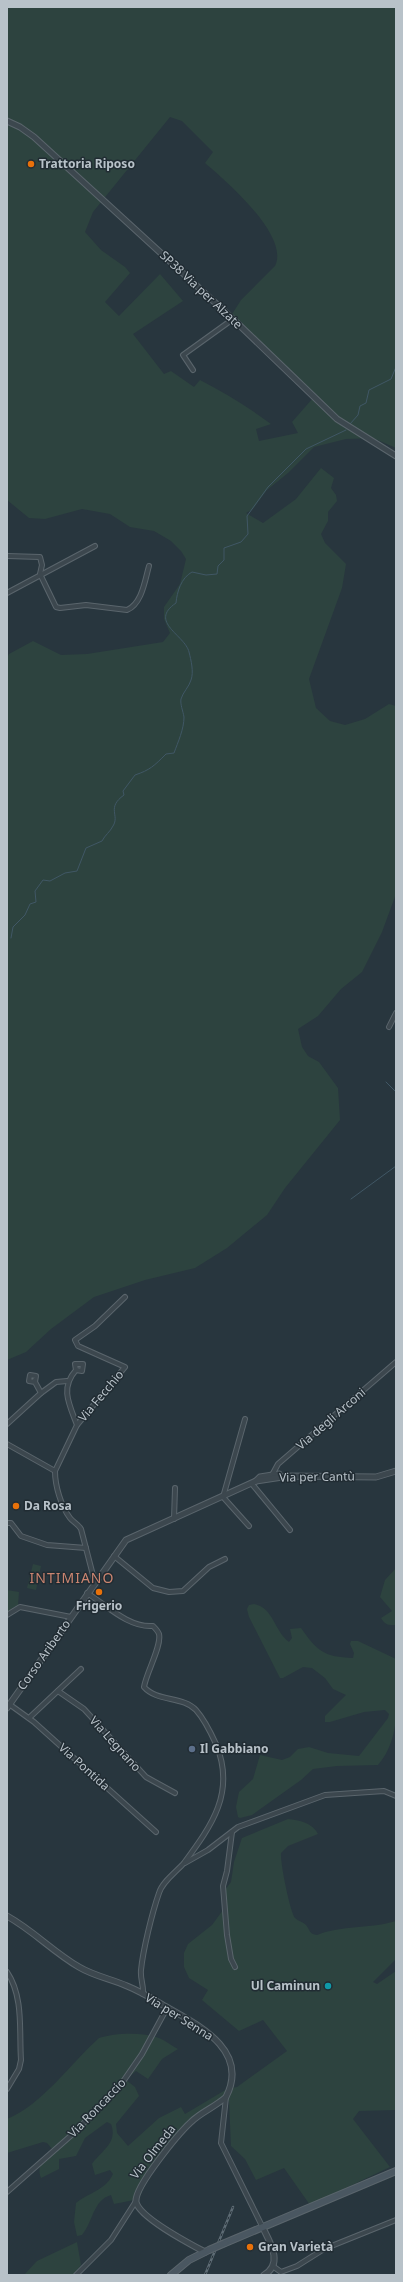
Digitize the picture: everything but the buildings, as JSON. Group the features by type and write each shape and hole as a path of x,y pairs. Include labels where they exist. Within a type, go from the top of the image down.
{"main road":[{"path":"171,2275 189,2260 207,2251 396,2171"}],"street":[{"name":"SP38 Via per Alzate","path":"7,121 20,127 34,137 233,319 337,419 396,456"},
{"path":"193,370 183,355 233,319"},
{"path":"7,593 29,583 40,574 95,546"},
{"path":"7,556 38,556 41,560 40,574 56,607 86,605 127,610 132,608 139,598 149,566"},
{"path":"389,1027 396,1013"},
{"name":"Via Fecchio","path":"55,1471 77,1425 125,1367 78,1346 75,1340 95,1326 125,1297"},
{"name":"Via degli Arconi","path":"271,1477 278,1465 396,1362"},
{"path":"76,1370 67,1382 67,1396 77,1425"},
{"path":"35,1382 41,1393"},
{"path":"7,1424 41,1393 56,1382 67,1382"},
{"path":"245,1419 223,1497 249,1526"},
{"path":"7,1444 55,1471 55,1478 65,1509 72,1520 76,1522 81,1529 95,1583"},
{"path":"278,1465 277,1469 282,1474 289,1476"},
{"name":"Via per Cantù","path":"95,1583 126,1540 254,1483 271,1477 376,1477 396,1471"},
{"path":"271,1477 282,1474"},
{"path":"254,1483 290,1530"},
{"path":"174,1488 174,1519"},
{"path":"7,1523 11,1523 21,1536 47,1545 86,1548"},
{"path":"114,1556 153,1588 169,1592 183,1591 209,1567 225,1559"},
{"name":"Corso Ariberto","path":"8,1706 95,1583"},
{"path":"88,1593 125,1618 144,1627 153,1626 158,1633 159,1641 145,1679 144,1687 157,1696 188,1705 196,1710 213,1736 223,1762 224,1784 217,1809 209,1827 159,1892 141,1971 144,1988 143,1994"},
{"path":"8,1613 20,1607 70,1617"},
{"path":"29,1718 81,1669"},
{"name":"Via Legnano","path":"58,1691 84,1709 146,1777 175,1793"},
{"name":"Via Pontida","path":"8,1706 29,1718 156,1832"},
{"path":"182,1864 208,1850 238,1827 325,1795 384,1791 396,1796"},
{"path":"232,1832 227,1872 223,1886 227,1935 231,1959 235,1967"},
{"name":"Via per Senna","path":"7,1916 30,1929 80,1968 143,1994 204,2030 226,2051 232,2074 226,2097 221,2143 264,2228"},
{"path":"7,1972 13,1984 18,2002 21,2060 19,2069 7,2089"},
{"name":"Via Roncaccio","path":"7,2192 75,2132 122,2083 142,2054 167,2008"},
{"name":"Via Olmeda","path":"136,2201 137,2190 184,2129 199,2115 226,2097"},
{"path":"136,2201 138,2206 160,2227 207,2251"},
{"path":"76,2275 111,2240 136,2201"},
{"path":"274,2267 281,2272 297,2266 324,2249 396,2220"},
{"path":"264,2228 274,2258 274,2267"},
{"path":"264,2275 274,2267"}],"green space":[{"path":"7,7 396,7 396,448 373,438 346,439 314,447 288,473 267,490 253,509 246,513 263,523 296,499 321,468 334,478 331,488 336,495 337,501 328,512 328,521 321,534 325,543 346,564 342,588 309,679 316,708 330,721 345,725 365,719 389,704 396,706 396,894 382,932 362,972 341,989 318,1016 298,1029 302,1047 308,1056 319,1062 338,1088 340,1120 285,1188 267,1215 227,1248 195,1268 145,1280 94,1297 51,1329 26,1352 7,1360 7,658 9,654 33,641 61,655 87,654 163,642 170,633 164,619 164,607 180,584 186,559 181,551 171,541 154,531 130,527 110,514 82,509 45,519 29,518 7,500","holes":["170,117 182,121 213,152 205,163 227,182 254,210 265,225 273,240 277,254 275,266 241,300 229,319 313,398 292,422 298,433 259,441 256,429 271,424 236,400 200,380 194,387 171,371 164,374 133,334 183,301 160,274 119,316 105,302 130,273 125,267 101,250 85,232 93,212"]},
{"path":"33,1564 41,1566 36,1590 27,1588"},
{"path":"396,1568 396,1625 391,1625 385,1623 381,1618 392,1611 380,1597 385,1580"},
{"path":"7,1590 19,1592 18,1605 20,1606 9,1613 7,1611"},
{"path":"254,1604 261,1606 266,1610 280,1632 289,1642 292,1638 290,1629 301,1628 317,1647 328,1654 353,1658 354,1653 350,1644 351,1641 358,1641 396,1659 397,1701 395,1728 386,1754 378,1765 337,1766 313,1769 301,1780 252,1815 240,1818 238,1817 236,1807 239,1792 253,1779 260,1755 282,1760 290,1757 298,1749 309,1747 328,1753 359,1756 388,1718 389,1714 385,1710 364,1712 330,1722 325,1722 325,1716 346,1695 333,1689 325,1678 312,1668 303,1667 283,1678 280,1678 249,1617 247,1609 249,1605"},
{"path":"288,1819 301,1821 313,1827 318,1834 288,1846 281,1853 286,1887 295,1918 306,1925 311,1933 317,1935 346,1928 396,1921 396,1959 373,1982 377,1984 396,1971 396,2110 359,2111 353,2119 390,2167 310,2205 284,2168 256,2180 245,2159 231,2146 229,2101 201,2117 176,2141 154,2170 139,2199 114,2204 111,2195 105,2198 97,2206 86,2230 82,2235 77,2236 74,2222 76,2203 101,2188 113,2174 110,2170 95,2175 92,2164 111,2141 113,2131 111,2124 107,2122 85,2138 76,2156 59,2159 59,2169 41,2178 40,2165 47,2155 53,2150 47,2143 43,2142 7,2153 7,2119 20,2113 44,2094 88,2048 99,2038 106,2036 129,2034 152,2036 159,2038 178,2049 162,2059 148,2079 136,2071 126,2080 135,2087 139,2096 116,2124 117,2133 128,2146 159,2118 181,2107 185,2114 227,2089 237,2087 287,2051 263,2020 239,2031 202,2000 208,1990 189,1978 184,1967 184,1953 188,1944 212,1925 223,1910 225,1890 231,1882 234,1862 242,1838"},
{"path":"77,2242 81,2265 73,2275 24,2275 37,2261"}],"waterway":[{"path":"350,424 358,415 360,406 366,403 369,390 391,379 396,367"},
{"path":"11,938 13,927 25,915 30,904 36,902 35,891 43,880 50,881 65,873 77,871 86,848 102,841 115,822 114,808 124,795 123,791 135,775 152,767 166,754 174,753 184,722 181,699 192,677 189,652 186,646 170,628 166,616 168,610 176,603 177,594 182,582 192,572 206,575 217,574 218,566 224,560 224,548 241,542 248,534 247,516 268,487 306,449 346,430"},
{"path":"386,1082 396,1092"},
{"path":"351,1199 396,1166"}],"railway":[{"path":"205,2275 233,2207"}],"place":[{"name":"Trattoria Riposo","path":"31,164"},
{"name":"Da Rosa","path":"16,1506"},
{"name":"Frigerio","path":"99,1592"},
{"name":"Il Gabbiano","path":"192,1749"},
{"name":"Ul Caminun","path":"328,1986"},
{"name":"Gran Varietà","path":"250,2247"}],"district":[{"name":"INTIMIANO","path":"72,1578"}]}
